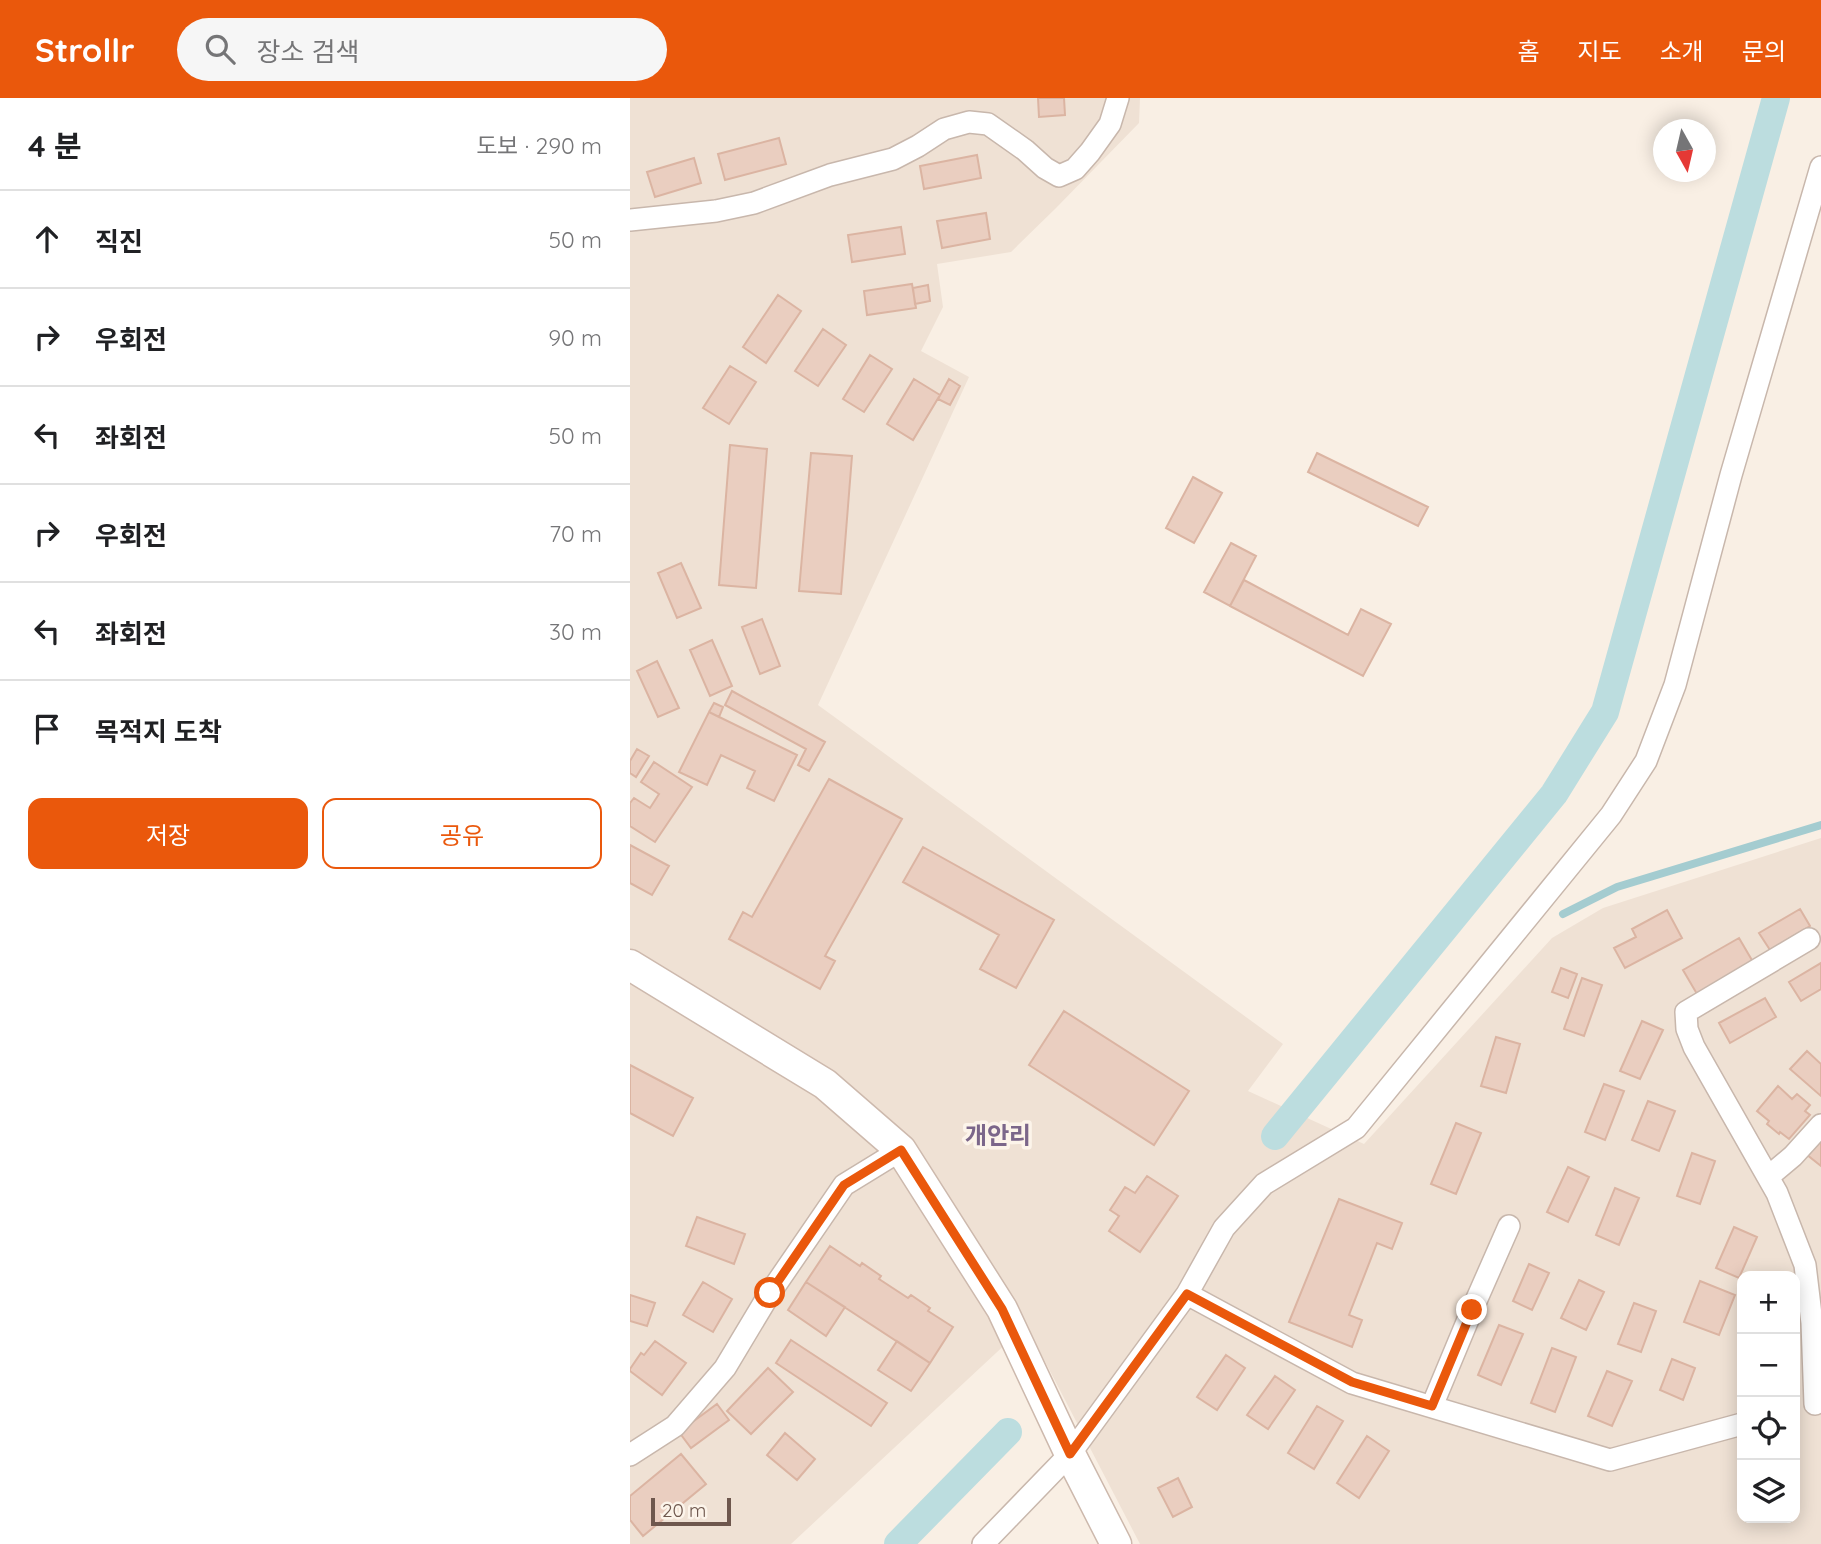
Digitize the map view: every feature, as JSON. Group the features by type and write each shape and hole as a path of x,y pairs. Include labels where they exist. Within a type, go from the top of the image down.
{"main road":[{"path":"630,965 825,1084 901,1150 1002,1309 1070,1454 1116,1544"}],"street":[{"path":"630,220 716,211 754,203 830,175 893,159 944,129 969,122 988,124 1059,176 1075,169 1090,152 1110,124 1118,98"},
{"path":"983,1544 1070,1454 1187,1294 1224,1228 1264,1184 1356,1128 1611,815 1646,761 1675,685 1731,475 1821,167"},
{"path":"1809,939 1686,1012 1687,1029 1694,1047 1777,1193 1805,1265 1812,1323 1810,1406"},
{"path":"1768,1177 1793,1156 1821,1125"},
{"path":"630,1455 675,1426 725,1368 770,1293 844,1185 901,1150"},
{"path":"1432,1406 1509,1226"},
{"path":"1187,1294 1352,1382 1611,1460 1737,1425"}],"shaded area":[{"path":"630,98 1140,98 1139,123 1011,252 937,264 943,307 921,351 969,377 818,705 1283,1044 1248,1091 1364,1144 1552,938 1603,908 1821,838 1821,1544 1140,1544 1026,1325 791,1544 630,1544"}],"building":[{"path":"1038,98 1064,98 1065,115 1039,117"},
{"path":"779,138 786,164 725,180 718,154"},
{"path":"977,155 981,178 924,189 920,166"},
{"path":"694,158 701,183 655,197 647,172"},
{"path":"986,213 990,239 942,248 937,221"},
{"path":"901,227 905,254 852,262 848,235"},
{"path":"912,284 916,308 867,315 864,291"},
{"path":"928,285 930,301 915,304 913,288"},
{"path":"778,295 801,311 766,363 743,347"},
{"path":"823,329 846,345 818,386 795,371"},
{"path":"870,355 892,369 864,412 843,399"},
{"path":"730,366 756,382 729,424 703,408"},
{"path":"914,379 940,395 913,440 887,424"},
{"path":"949,379 960,386 950,405 938,399"},
{"path":"730,445 767,449 756,588 719,585"},
{"path":"811,453 852,456 841,594 799,591"},
{"path":"1317,453 1428,507 1418,526 1308,472"},
{"path":"1193,477 1222,493 1194,543 1166,528"},
{"path":"1231,543 1256,556 1230,606 1204,592"},
{"path":"681,563 701,608 677,618 658,573"},
{"path":"1244,580 1348,635 1361,609 1391,624 1363,676 1230,606"},
{"path":"762,619 780,666 760,674 742,627"},
{"path":"712,640 732,686 710,696 690,650"},
{"path":"657,661 679,708 658,717 637,671"},
{"path":"732,691 825,742 809,771 798,765 806,749 725,705"},
{"path":"714,703 723,707 719,717 709,712"},
{"path":"709,712 797,755 774,801 747,788 755,771 721,755 707,785 679,772"},
{"path":"637,749 649,756 636,777 630,773 630,761"},
{"path":"654,762 692,787 655,842 630,826 630,803 634,798 650,808 659,794 641,782"},
{"path":"829,779 902,819 825,956 835,961 820,989 729,939 743,912 752,917"},
{"path":"630,845 669,866 652,895 630,883"},
{"path":"923,847 1054,920 1016,988 980,969 999,935 903,882"},
{"path":"1800,909 1810,926 1770,950 1759,933"},
{"path":"1667,910 1682,938 1625,968 1614,948 1636,937 1632,929"},
{"path":"1739,938 1753,962 1697,994 1683,970"},
{"path":"1821,963 1821,989 1801,1001 1789,982"},
{"path":"1561,968 1577,974 1568,998 1552,992"},
{"path":"1582,978 1602,985 1584,1036 1564,1029"},
{"path":"1765,998 1776,1017 1730,1043 1719,1023"},
{"path":"1064,1011 1189,1091 1154,1145 1029,1065"},
{"path":"1642,1021 1663,1030 1640,1079 1620,1071"},
{"path":"1496,1037 1520,1044 1506,1093 1481,1086"},
{"path":"1807,1051 1821,1064 1821,1096 1790,1069"},
{"path":"630,1065 693,1098 673,1136 630,1113"},
{"path":"1604,1084 1624,1091 1605,1140 1585,1132"},
{"path":"1778,1086 1792,1099 1797,1094 1810,1105 1805,1111 1810,1115 1789,1139 1767,1124 1769,1121 1757,1111"},
{"path":"1648,1101 1675,1111 1659,1151 1632,1140"},
{"path":"1456,1123 1481,1133 1456,1194 1431,1184"},
{"path":"1821,1136 1821,1166 1806,1154"},
{"path":"1692,1153 1715,1161 1700,1204 1677,1196"},
{"path":"1568,1167 1589,1177 1568,1222 1547,1212"},
{"path":"1147,1176 1178,1196 1140,1252 1109,1231 1119,1216 1110,1210 1125,1187 1135,1193"},
{"path":"1615,1188 1639,1198 1619,1245 1596,1235"},
{"path":"1339,1199 1402,1223 1392,1249 1377,1243 1349,1315 1362,1320 1352,1347 1289,1322"},
{"path":"697,1217 745,1234 734,1264 686,1246"},
{"path":"1734,1227 1757,1237 1742,1271 1737,1271 1737,1277 1716,1268"},
{"path":"830,1246 860,1266 862,1263 881,1276 879,1279 908,1298 911,1295 930,1308 928,1311 953,1327 930,1363 806,1282"},
{"path":"1529,1264 1549,1273 1532,1310 1513,1301"},
{"path":"1579,1280 1604,1292 1586,1330 1561,1318"},
{"path":"1700,1281 1735,1295 1719,1335 1684,1322"},
{"path":"703,1282 732,1299 713,1332 683,1315"},
{"path":"806,1282 845,1307 826,1336 788,1310"},
{"path":"630,1295 655,1303 647,1326 630,1321"},
{"path":"1634,1303 1656,1311 1641,1352 1618,1344"},
{"path":"1499,1325 1523,1334 1501,1385 1478,1375"},
{"path":"791,1340 887,1403 871,1426 776,1363"},
{"path":"655,1341 686,1363 662,1395 630,1371 641,1353 644,1355"},
{"path":"897,1341 930,1363 911,1391 878,1370"},
{"path":"1552,1348 1576,1357 1555,1412 1531,1403"},
{"path":"1226,1355 1245,1368 1217,1410 1197,1397"},
{"path":"1672,1359 1695,1368 1683,1400 1660,1390"},
{"path":"768,1368 793,1392 751,1434 727,1411"},
{"path":"1607,1371 1632,1381 1612,1426 1588,1416"},
{"path":"1275,1376 1295,1390 1268,1429 1247,1415"},
{"path":"717,1404 729,1420 691,1448 679,1432"},
{"path":"1317,1406 1343,1421 1314,1469 1288,1453"},
{"path":"785,1433 815,1459 797,1480 767,1455"},
{"path":"1367,1436 1389,1451 1359,1498 1337,1483"},
{"path":"681,1454 706,1484 643,1536 630,1520 630,1496"},
{"path":"1178,1478 1192,1507 1173,1517 1158,1488"}],"waterway":[{"path":"1275,1136 1554,794 1605,712 1776,98"},
{"path":"1563,914 1617,887 1821,825"},
{"path":"898,1544 1008,1432"}],"district":[{"name":"개안리","path":"998,1136"}],"route":[{"path":"770,1293 844,1185 901,1150 1002,1309 1070,1454 1187,1294 1352,1382 1432,1406 1472,1310"}]}
